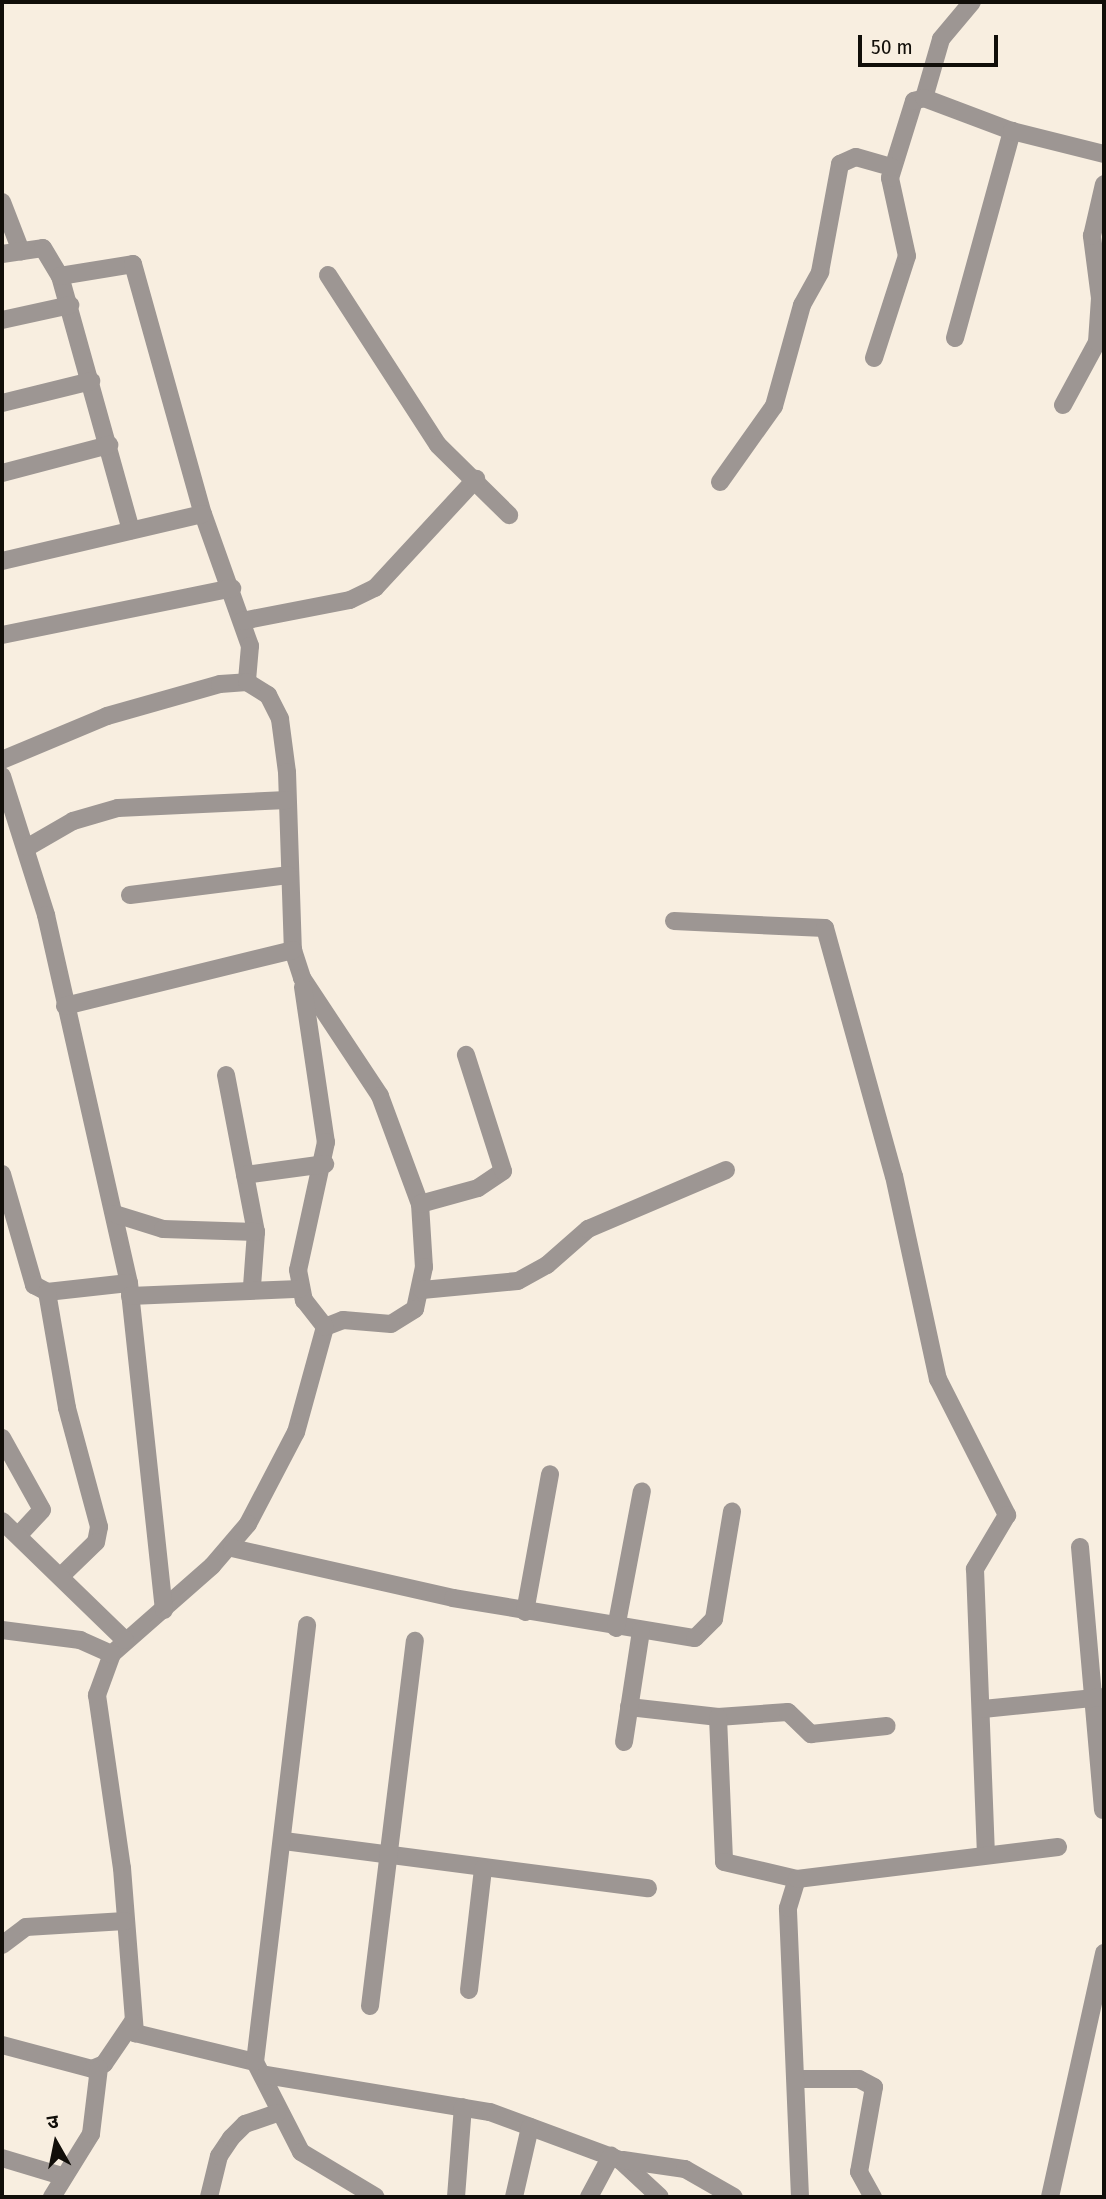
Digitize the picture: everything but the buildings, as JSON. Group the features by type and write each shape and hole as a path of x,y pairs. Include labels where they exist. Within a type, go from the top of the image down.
{"street":[{"path":"874,358 909,241 893,194 892,167 907,107 924,98 941,39 972,2"},
{"path":"924,98 1012,131 1104,153"},
{"path":"955,338 1012,131"},
{"path":"720,482 774,406 799,313 820,272 840,164 856,157 892,167"},
{"path":"1063,405 1097,342 1100,298 1092,236 1104,184"},
{"path":"2,202 21,251"},
{"path":"2,254 43,248 60,276 131,530"},
{"path":"60,276 133,264 203,514 242,621 251,659 247,682"},
{"path":"328,275 438,445 509,515"},
{"path":"2,320 70,305"},
{"path":"2,403 91,381"},
{"path":"2,473 109,445"},
{"path":"242,621 350,600 375,588 476,480"},
{"path":"2,561 203,514"},
{"path":"2,635 232,588"},
{"path":"2,760 155,700 247,682 268,695 280,719 287,800 293,950 302,978 323,1095 326,1164 301,1252 300,1289 325,1327 296,1432 232,1548 112,1654 97,1695 125,1921 132,2023 144,2040 260,2068 463,2107 530,2127 615,2158 685,2169 734,2197"},
{"path":"2,776 28,847 115,1214 130,1290 164,1610"},
{"path":"28,847 73,821 118,808 287,800"},
{"path":"130,895 288,875"},
{"path":"674,921 825,929 894,1176 938,1379 1007,1515 975,1569 983,1709 986,1853"},
{"path":"65,1006 293,950"},
{"path":"302,978 362,1061 420,1204 422,1290 415,1310 391,1324 343,1321 325,1327"},
{"path":"420,1204 478,1188 503,1171 466,1055"},
{"path":"226,1075 256,1232 252,1287"},
{"path":"245,1175 326,1164"},
{"path":"422,1290 518,1281 547,1265 588,1229 726,1170"},
{"path":"2,1174 29,1277 47,1292 62,1385 99,1527 96,1542 61,1576"},
{"path":"115,1214 163,1229 256,1232"},
{"path":"47,1292 252,1287 300,1289"},
{"path":"2,1438 42,1510 18,1536"},
{"path":"525,1612 550,1474"},
{"path":"616,1628 642,1491"},
{"path":"232,1548 525,1612 695,1638 710,1629 732,1512"},
{"path":"2,1521 125,1640"},
{"path":"1080,1547 1099,1698 1103,1810"},
{"path":"307,1625 260,2068 277,2113 301,2152 376,2197"},
{"path":"2,1630 80,1640 112,1654"},
{"path":"624,1742 641,1631"},
{"path":"370,2006 393,1855 415,1641"},
{"path":"983,1709 1099,1698"},
{"path":"629,1707 718,1717 788,1712 811,1734 887,1726"},
{"path":"718,1717 724,1862 797,1879 986,1853 1058,1847"},
{"path":"284,1841 483,1869 648,1888"},
{"path":"469,1990 483,1869"},
{"path":"797,1879 788,1908 800,2197"},
{"path":"2,1945 26,1927 125,1921"},
{"path":"1050,2197 1104,1953"},
{"path":"52,2197 62,2176 91,2134 99,2068 132,2023"},
{"path":"2,2045 99,2068"},
{"path":"796,2078 859,2078 874,2087 859,2172 873,2197"},
{"path":"456,2197 463,2107"},
{"path":"209,2197 219,2156 231,2138 245,2124 277,2113"},
{"path":"514,2197 530,2127"},
{"path":"2,2158 62,2176"},
{"path":"589,2197 615,2158"},
{"path":"615,2158 660,2197"}]}
